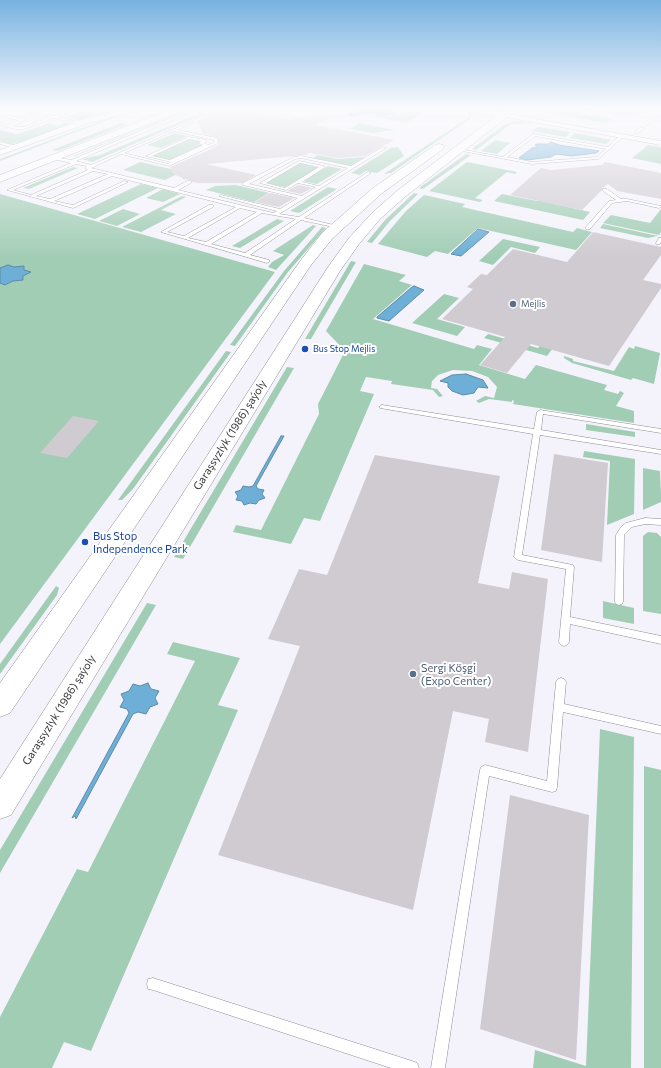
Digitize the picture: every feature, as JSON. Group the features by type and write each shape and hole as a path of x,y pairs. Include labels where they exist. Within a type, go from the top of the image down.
{"main road":[{"path":"0,179 55,158"},
{"path":"0,705 327,236 387,183 422,158"},
{"name":"Garaşsyzlyk (1986) şaýoly","path":"0,805 333,270 361,232 389,204 449,158"},
{"path":"387,183 408,188"},
{"path":"336,227 361,232"}],"lane":[{"path":"55,158 162,181"},
{"path":"83,158 9,190 72,206 126,182"},
{"path":"32,196 111,158"},
{"path":"139,158 168,165 183,158"},
{"path":"156,158 170,161 177,158"},
{"path":"295,158 245,184 303,198"},
{"path":"305,158 352,168"},
{"path":"274,215 368,158"},
{"path":"504,158 532,163 598,158"},
{"path":"298,182 323,167 299,162 262,183 286,189 298,182 320,187"},
{"path":"93,167 112,174 274,215 301,219 336,227"},
{"path":"246,255 369,173"},
{"path":"50,201 112,174"},
{"path":"174,190 189,182"},
{"path":"605,190 620,201"},
{"path":"205,192 282,211"},
{"path":"588,228 612,202 627,200 659,206"},
{"path":"211,206 163,232 267,261"},
{"path":"184,238 240,206"},
{"path":"207,244 262,212"},
{"path":"382,407 661,452"},
{"path":"564,642 570,567 518,557 540,412 661,431"},
{"path":"619,602 620,535 629,525 645,521 661,522"},
{"path":"566,620 661,640"},
{"path":"438,1068 485,770 552,787 561,682"},
{"path":"558,707 661,730"},
{"path":"153,984 412,1068"}],"green space":[{"path":"3,158 8,158 0,161 0,159"},
{"path":"87,158 102,158 92,162 82,159"},
{"path":"160,158 175,158 170,160"},
{"path":"313,158 338,159 364,158 351,166"},
{"path":"375,158 401,158 377,173 366,171 360,175 351,173"},
{"path":"408,158 413,158 391,173 384,174"},
{"path":"461,158 467,158 423,189 419,188"},
{"path":"632,158 661,158 661,164"},
{"path":"140,162 171,169 175,175 165,180 123,170"},
{"path":"467,162 517,172 515,174 507,172 475,198 483,200 480,202 429,191"},
{"path":"300,163 320,168 285,187 265,183"},
{"path":"328,166 342,169 317,184 302,181"},
{"path":"73,167 78,168 29,189 23,188"},
{"path":"141,184 158,188 95,219 77,214"},
{"path":"236,185 269,193 254,202 206,190 215,186"},
{"path":"328,187 337,189 299,213 290,211"},
{"path":"163,189 180,194 163,202 146,198"},
{"path":"548,190 554,204 590,212 583,220 494,201 502,194 537,201"},
{"path":"414,193 418,194 390,221 372,243 367,242 385,220"},
{"path":"0,194 275,272 0,644"},
{"path":"424,195 465,204 462,207 573,232 577,228 592,232 576,250 478,228 448,254 435,251 427,257 378,244 406,211"},
{"path":"182,196 186,197 161,210 176,214 141,232 122,227"},
{"path":"123,209 140,214 117,226 99,221"},
{"path":"661,209 661,232 659,235 603,223 611,215 650,223"},
{"path":"277,219 284,221 240,248 232,246"},
{"path":"603,224 658,236 648,238 600,228"},
{"path":"313,225 316,226 276,270 268,267 272,262 284,255 273,251"},
{"path":"322,227 326,228 288,272 235,346 230,345 284,271"},
{"path":"503,239 540,247 535,253 511,247 493,265 479,261"},
{"path":"351,261 356,262 311,339 305,339"},
{"path":"364,264 406,275 399,281 412,285 373,319 474,349 477,345 492,349 479,365 525,379 536,365 607,385 604,390 618,394 620,391 624,393 616,406 634,411 634,423 513,404 514,401 512,400 512,402 489,399 479,403 476,401 485,396 494,398 497,387 488,377 472,371 453,370 438,375 432,381 431,388 437,389 443,396 439,397 433,390 391,384 392,381 366,377 360,391 374,394 320,521 304,518 291,544 233,532 236,525 261,530 319,414 318,404 345,351 326,331"},
{"path":"444,294 459,298 437,319 465,327 457,336 412,323"},
{"path":"488,334 538,348 544,341 556,344 547,356 484,338"},
{"path":"635,346 660,353 654,384 633,378 631,380 572,363 564,358 564,356 573,359 573,361 614,371 629,347 634,349"},
{"path":"226,351 231,352 133,489 122,500 118,500"},
{"path":"287,367 294,368 183,559 174,557"},
{"path":"586,424 635,432 635,437 586,430"},
{"path":"584,451 635,459 634,514 607,525 610,461 583,457"},
{"path":"643,468 660,471 661,502 643,510"},
{"path":"648,532 657,533 661,537 661,614 643,611 643,536"},
{"path":"56,586 59,588 57,595 0,674 0,664"},
{"path":"603,601 634,608 634,624 603,618"},
{"path":"147,603 156,605 0,873 0,850"},
{"path":"173,642 240,658 218,705 238,710 91,1051 64,1042 52,1068 0,1068 0,1017 77,869 88,872 195,661 167,654"},
{"path":"600,729 634,737 631,1068 533,1068 535,1050 586,1066"},
{"path":"644,766 661,770 661,1068 644,1068"}],"water":[{"path":"519,158 544,158 527,160"},
{"path":"478,229 489,232 461,256 451,254"},
{"path":"8,265 14,267 24,266 24,270 31,272 23,276 23,280 13,281 5,285 0,283 0,268"},
{"path":"414,286 424,290 389,321 377,318 377,317"},
{"path":"466,374 483,380 488,388 478,387 474,393 463,395 452,391 448,387 448,383 440,381 452,375"},
{"path":"281,436 284,436 256,486 258,489 264,490 262,494 265,498 259,500 256,504 250,503 244,505 242,501 236,500 238,496 235,492 241,490 243,486 253,486"},
{"path":"148,683 151,689 159,691 155,698 158,704 150,707 146,714 138,712 133,714 76,819 75,816 72,818 129,713 127,709 120,707 124,700 121,694 129,691 133,684 140,686"}],"building":[{"path":"191,158 274,158 206,164 256,175 242,183 192,182 191,180 183,179 175,175 170,167"},
{"path":"605,162 661,173 661,199 617,191 608,184 602,188 602,190 582,210 510,195 541,168 551,170 602,165"},
{"path":"298,185 312,188 301,194 287,191"},
{"path":"270,193 294,198 279,207 255,202"},
{"path":"593,232 661,247 661,255 643,280 661,284 661,288 609,366 531,344 507,373 480,365 505,337 442,319 473,289 467,287 481,274 487,275 513,249 567,262"},
{"path":"73,416 99,421 67,458 40,453"},
{"path":"554,454 608,463 602,562 541,550"},
{"name":"Sergi Köşgi (Expo Center)","path":"375,455 500,476 478,583 509,589 512,572 548,579 528,752 485,742 489,719 453,711 413,910 218,855 300,646 268,639 299,569 327,575"},
{"path":"510,795 589,815 576,1060 480,1029"}],"place":[{"name":"Mejlis","path":"513,304"},
{"name":"Bus Stop Mejlis","path":"305,349"},
{"name":"Bus Stop Independence Park","path":"85,542"},
{"name":"Sergi Köşgi (Expo Center)","path":"413,674"}]}
